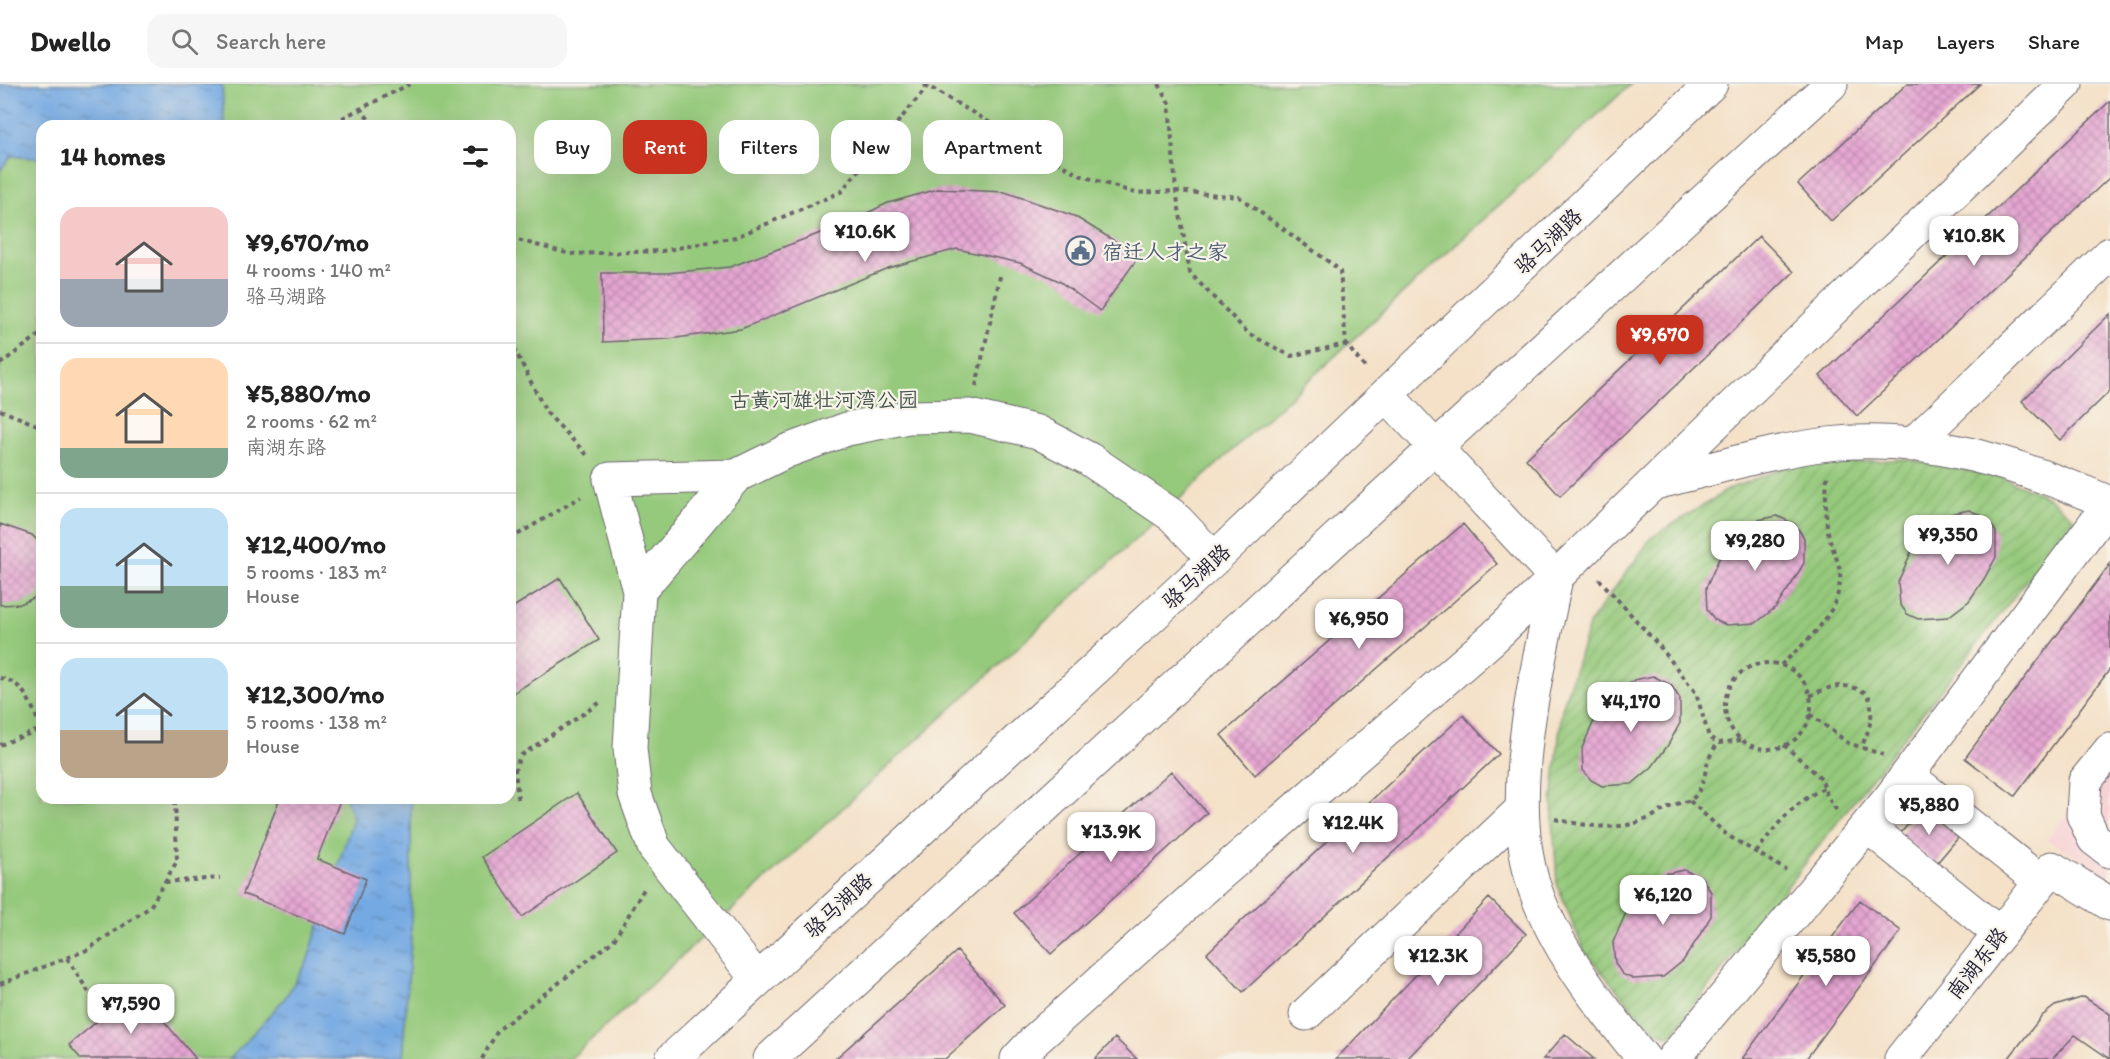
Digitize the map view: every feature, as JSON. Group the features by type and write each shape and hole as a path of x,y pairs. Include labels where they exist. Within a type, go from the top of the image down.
{"street":[{"name":"骆马湖路","path":"672,1059 1214,559 1712,84"},
{"path":"770,1059 1831,84"},
{"path":"1017,1059 1035,1040 1211,882 1493,638 2066,84"},
{"path":"1912,445 2110,254"},
{"path":"1387,395 1437,448 1567,567"},
{"path":"639,591 736,476 787,451 847,429 908,417 969,416 1038,432 1089,459 1173,516 1214,559"},
{"path":"1654,483 1783,452 1830,444 1912,445 1955,450 2006,463 2049,477 2110,503 1864,830 1673,1059"},
{"path":"736,476 610,479 639,591 636,678 630,748 635,794 654,847 757,979"},
{"path":"1567,567 1533,696 1520,811 1523,845 1539,900 1560,945 1599,1003 1644,1059"},
{"path":"2110,750 2085,782 2083,815 2094,839 2110,851"},
{"path":"1908,774 2047,875 2110,904"},
{"path":"1306,1014 1520,811"},
{"path":"1864,830 2000,934"},
{"name":"南湖东路","path":"1901,1059 2047,875"}],"path":[{"path":"337,120 410,84"},
{"path":"516,240 570,254 662,251 736,237 841,192 926,85 1079,175 1134,193 1176,191 1239,197 1340,270 1346,344 1291,356 1249,334 1190,273 1176,191 1169,103 1159,84"},
{"path":"360,108 369,120"},
{"path":"969,416 1001,272"},
{"path":"0,364 36,337"},
{"path":"516,535 610,479 546,412 517,354"},
{"path":"0,410 36,425"},
{"path":"1781,665 1822,625 1832,609 1838,589 1840,572 1826,518 1830,444"},
{"path":"1567,567 1661,648 1696,693 1709,736 1719,743 1742,740"},
{"path":"1760,663 1781,665 1800,677 1810,696 1810,713 1803,731 1793,741 1784,745 1767,748 1754,746 1742,740 1732,729 1727,717 1728,690 1747,668 1760,663"},
{"path":"0,678 8,679 21,688 36,714"},
{"path":"516,767 520,756 636,678"},
{"path":"1810,696 1835,684 1853,685 1868,694 1872,706 1871,724 1862,746"},
{"path":"1810,713 1848,743 1881,753 1908,774"},
{"path":"0,745 36,731"},
{"path":"1520,811 1607,828 1645,820 1680,802 1690,801 1702,788 1708,758 1719,743"},
{"path":"1784,745 1821,778 1836,811 1864,830"},
{"path":"516,780 518,799"},
{"path":"1756,853 1778,822 1803,799 1824,788"},
{"path":"1690,801 1727,835 1815,888"},
{"path":"0,984 87,950 150,907 177,861 175,804"},
{"path":"482,1059 498,1030 614,940 643,894 654,847"},
{"path":"165,882 220,878"},
{"path":"67,958 96,1002"}],"shaded area":[{"path":"2110,760 2110,877 2047,839"}],"green space":[{"name":"古黄河雄壮河湾公园","path":"0,84 1631,84 570,1059 0,1059"},
{"path":"1904,459 2001,477 2048,497 2075,519 1670,1036 1658,1032 1640,1017 1584,951 1557,884 1552,803 1562,709 1590,622 1652,537 1731,488 1786,467"}],"water":[{"path":"0,84 222,84 224,120 36,120 36,158 11,156 0,171"},
{"path":"348,804 411,804 411,941 402,1059 230,1059 285,998 307,962 353,819"}],"building":[{"path":"1907,84 1980,84 1831,221 1798,184"},
{"path":"2110,101 2110,177 1857,416 1820,376"},
{"path":"938,189 1005,192 1074,216 1139,256 1100,311 1059,281 1020,263 957,249 888,268 741,329 669,339 603,342 602,273 667,273 730,267 842,225 888,203"},
{"path":"1759,236 1794,272 1560,496 1526,459"},
{"path":"2110,314 2110,391 2060,440 2022,401"},
{"path":"1969,510 1987,518 1996,532 1996,557 1984,579 1969,601 1948,617 1918,619 1907,614 1900,604 1898,582 1914,546 1950,514"},
{"path":"1777,516 1795,524 1804,538 1804,563 1791,585 1776,607 1756,623 1726,625 1715,620 1707,610 1706,588 1722,552 1758,520"},
{"path":"0,524 32,535 36,539 36,597 20,604 0,605"},
{"path":"1463,524 1497,564 1255,775 1221,735"},
{"path":"2110,564 2110,669 2015,796 1965,758"},
{"path":"560,578 599,640 516,691 516,605"},
{"path":"1653,676 1671,685 1680,699 1680,723 1652,767 1632,784 1602,786 1591,780 1583,770 1582,748 1598,712 1634,680"},
{"path":"1463,715 1499,754 1243,992 1207,953"},
{"path":"1171,771 1207,813 1051,954 1014,913"},
{"path":"577,793 617,853 522,917 482,857"},
{"path":"278,804 339,804 317,859 366,879 345,934 243,894"},
{"path":"1922,808 1958,838 1936,864 1900,834"},
{"path":"1684,870 1702,878 1711,892 1711,916 1698,938 1683,961 1663,977 1633,979 1622,974 1615,963 1613,942 1629,906 1665,874"},
{"path":"1489,898 1526,934 1407,1059 1336,1059"},
{"path":"1860,900 1901,931 1806,1059 1742,1059"},
{"path":"957,951 1005,1005 945,1059 835,1059"},
{"path":"136,988 196,1059 81,1059 69,1045"},
{"path":"2084,997 2110,1014 2110,1059 2075,1035 2052,1059 2008,1059 2042,1016 2055,1006"},
{"path":"1565,1034 1594,1059 1543,1059"},
{"path":"1115,1038 1137,1059 1095,1059"}],"place":[{"name":"宿迁人才之家","path":"1081,251"}]}
